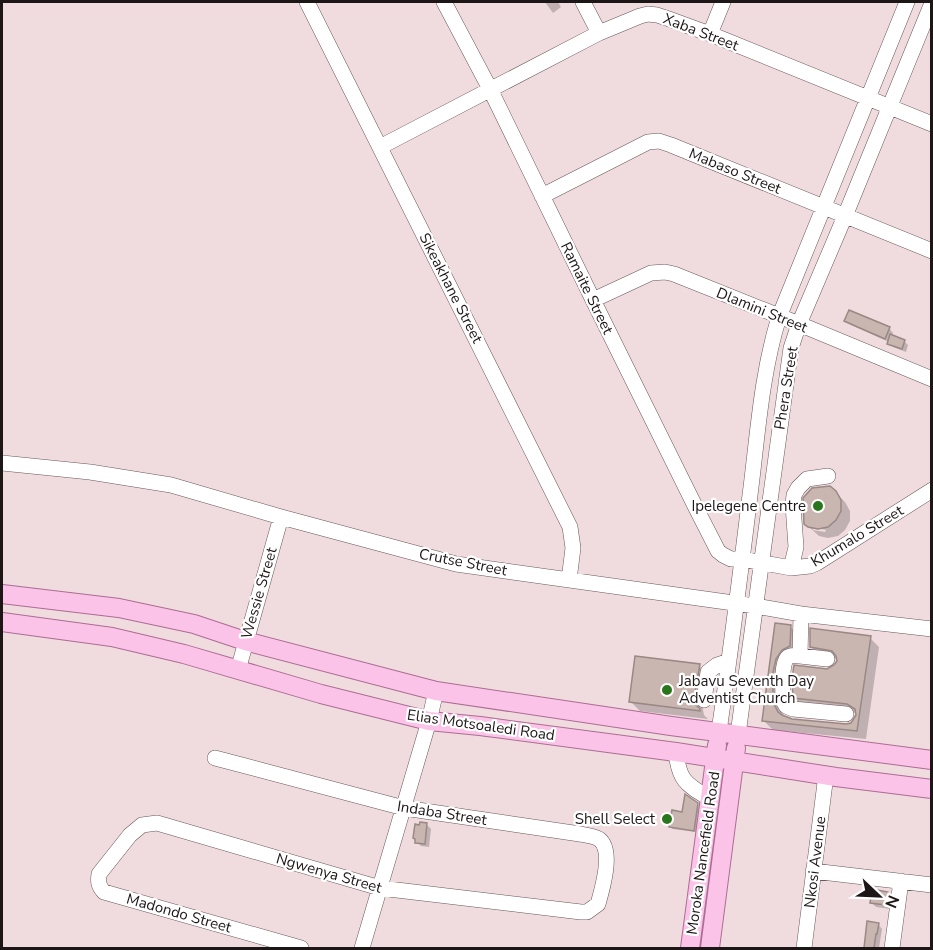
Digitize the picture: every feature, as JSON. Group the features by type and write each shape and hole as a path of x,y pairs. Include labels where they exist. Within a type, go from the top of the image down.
{"main road":[{"name":"Elias Motsoaledi Road","path":"2,594 119,608 194,624 245,641 436,691 671,726 932,760"},
{"name":"Elias Motsoaledi Road","path":"2,622 112,637 184,654 321,694 429,721 672,751 932,789"},
{"path":"671,726 672,751"},
{"name":"Phera Street","path":"719,731 725,759"},
{"name":"Phera Street","path":"725,759 738,734"},
{"name":"Moroka Nancefield Road","path":"690,948 710,799 725,759"},
{"name":"Moroka Nancefield Road","path":"710,948 723,844 725,759"},
{"path":"704,842 723,844"}],"street":[{"name":"Sikeakhane Street","path":"307,2 570,527 573,548 569,580"},
{"name":"Ramaite Street","path":"444,2 490,89 718,551 731,559 742,559"},
{"path":"583,2 599,33"},
{"path":"710,34 723,2"},
{"name":"Phera Street","path":"719,731 764,380 773,337 779,317 907,2"},
{"name":"Phera Street","path":"738,734 791,348 932,3"},
{"name":"Xaba Street","path":"380,147 599,33 648,14 657,15 710,34 932,124"},
{"name":"Mabaso Street","path":"542,196 653,141 672,145 932,251"},
{"name":"Dlamini Street","path":"593,300 651,273 674,274 932,379"},
{"name":"Crutse Street","path":"2,463 90,472 171,485 456,564 801,614 932,629"},
{"path":"791,568 796,547 794,495 807,479 828,476"},
{"name":"Khumalo Street","path":"742,559 791,568 810,566 932,490"},
{"name":"Wessie Street","path":"238,670 281,517"},
{"path":"801,614 801,656"},
{"path":"828,659 801,656 786,658 783,701 792,709 846,714"},
{"path":"704,700 708,672 717,665 729,661"},
{"path":"362,948 436,691"},
{"path":"672,751 681,776 696,791 710,799"},
{"name":"Indaba Street","path":"215,758 404,808 598,838 606,853 606,870 598,904 593,909"},
{"name":"Nkosi Avenue","path":"804,948 826,775"},
{"name":"Ngwenya Street","path":"98,882 99,874 130,835 142,825 157,823 380,888 570,911 587,912 593,909"},
{"path":"813,871 932,885"},
{"path":"892,948 901,881"},
{"name":"Madondo Street","path":"98,882 104,892 301,948"}],"building":[{"path":"849,310 890,327 885,339 844,321"},
{"path":"890,334 905,340 902,349 887,344"},
{"name":"Ipelegene Centre","path":"830,486 841,500 841,511 828,527 818,529 808,527 804,524 803,498 812,488"},
{"path":"775,623 791,625 790,646 782,650 776,659 773,672 773,702 778,712 792,719 846,724 851,723 856,715 855,709 847,704 793,698 794,665 827,669 837,661 832,651 810,647 810,628 871,636 857,731 762,721"},
{"name":"Jabavu Seventh Day Adventist Church","path":"635,656 700,664 694,699 700,711 629,702"},
{"path":"685,794 698,803 694,831 669,827 672,810 682,812"},
{"path":"420,822 427,823 425,844 415,843 413,838 415,824 419,825"},
{"path":"872,889 888,892 886,905 870,903"},
{"path":"867,921 879,923 874,948 864,948"}],"place":[{"name":"Ipelegene Centre","path":"818,506"},
{"name":"Jabavu Seventh Day Adventist Church","path":"667,690"},
{"name":"Shell Select","path":"667,819"}]}
